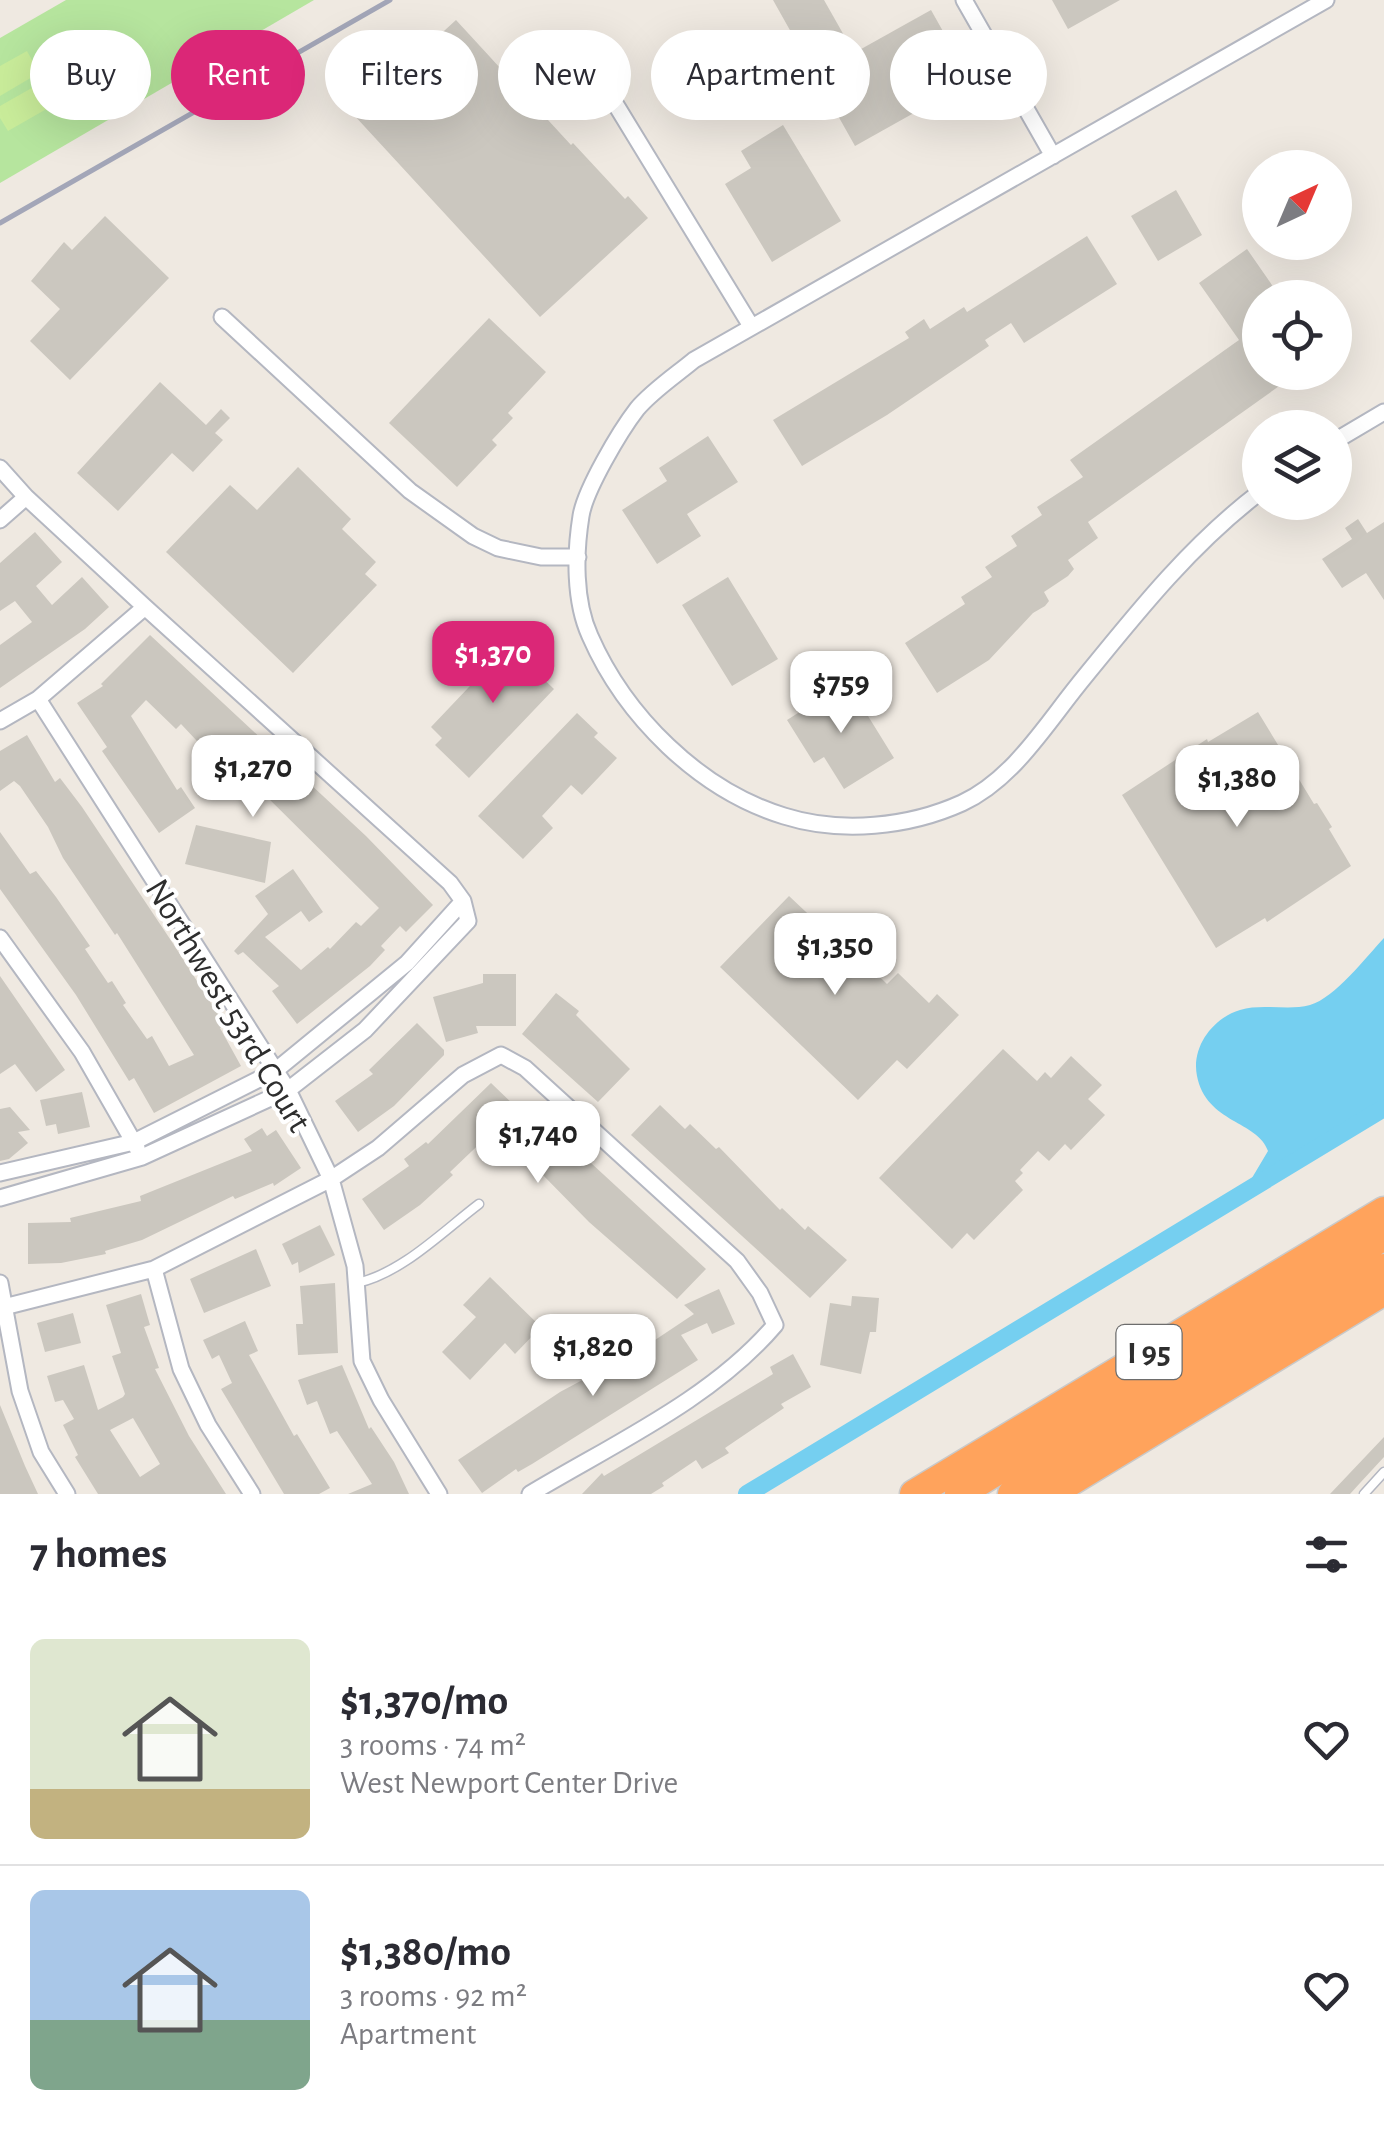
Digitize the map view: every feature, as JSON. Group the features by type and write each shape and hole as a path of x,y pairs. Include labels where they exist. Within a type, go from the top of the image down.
{"highway":[{"name":"I 95","path":"914,1494 1384,1210"},
{"path":"959,1494 1384,1236"},
{"path":"1012,1494 1384,1268"},
{"name":"I 95","path":"1050,1494 1384,1291"}],"street":[{"path":"964,0 1053,156"},
{"path":"1242,508 1158,586 1010,769 965,802 909,821 846,826 784,816 722,788 671,752 624,695 588,634 577,573 581,512 606,458 638,408 694,360 1326,0"},
{"path":"625,120 751,326"},
{"path":"222,316 410,491 473,536 498,548 541,557 578,557"},
{"path":"1352,431 1384,412"},
{"path":"0,468 146,608 450,883 463,901 468,921 366,1030 288,1090 138,1150 0,1198"},
{"path":"0,520 26,497"},
{"path":"0,722 38,699 146,608"},
{"name":"Northwest 53rd Court","path":"38,699 288,1090 330,1179 355,1266 362,1361 381,1400 439,1494"},
{"path":"0,1174 138,1150 276,1071 407,963 463,901"},
{"path":"0,938 82,1052 138,1150"},
{"path":"2,1308 154,1269 330,1179 378,1148 463,1075 501,1054 525,1068 737,1261 760,1293 775,1324 749,1356 720,1380 530,1494"},
{"path":"154,1269 181,1368 208,1425 252,1494"},
{"path":"0,1283 20,1391 42,1452 67,1494"}],"lane":[{"path":"357,1283 392,1269 479,1204"},
{"path":"1364,1494 1384,1472"}],"green space":[{"path":"66,0 314,0 263,30 171,30 171,83 151,95 151,30 30,30 30,120 108,120 0,183 0,38"},
{"path":"27,51 30,78 0,96 0,66"},
{"path":"30,89 30,118 8,131 0,118 0,106"}],"water":[{"path":"1384,938 1384,1108 1243,1193 1268,1151 1254,1133 1221,1112 1202,1091 1196,1065 1201,1044 1221,1020 1240,1010 1302,1007 1320,1001 1350,976"}],"building":[{"path":"773,0 824,0 841,30 790,30"},
{"path":"1052,0 1120,0 1068,29"},
{"path":"931,10 942,30 895,30"},
{"path":"456,20 465,30 445,30"},
{"path":"890,33 890,120 901,120 855,146 840,120 870,120 870,44"},
{"path":"478,44 498,66 498,120 548,120 648,218 540,317 359,120 478,120"},
{"path":"783,125 841,221 772,262 725,184 751,168 741,151"},
{"path":"1176,190 1202,235 1158,261 1131,216"},
{"path":"105,216 169,278 70,380 30,341 60,309 31,281 64,242 72,250"},
{"path":"1087,236 1117,284 1024,343 1011,323 985,340 989,346 802,466 773,420 909,338 905,332 924,319 930,329 964,307 967,312"},
{"path":"1242,253 1242,260 1255,260 1269,280 1242,280 1242,390 1274,390 1088,522 1098,538 1068,560 1074,569 1044,592 1049,601 1045,606 1033,613 989,660 937,693 905,643 965,604 961,597 992,577 985,567 1017,546 1011,536 1042,515 1037,507 1083,477 1070,460 1239,340 1199,283"},
{"path":"489,318 546,372 508,413 513,418 492,440 497,445 457,487 389,423"},
{"path":"160,382 206,425 221,409 230,418 215,433 223,440 193,472 172,453 118,511 77,473"},
{"path":"708,436 738,482 687,514 701,536 657,564 622,510 667,481 659,468"},
{"path":"298,467 351,519 342,529 376,562 365,574 377,585 293,673 166,552 230,485 257,510"},
{"path":"1358,519 1367,533 1384,522 1384,600 1366,573 1342,588 1322,559 1352,539 1345,528"},
{"path":"35,532 62,562 36,586 52,605 82,577 109,607 85,629 0,688 0,645 32,622 15,601 0,611 0,563"},
{"path":"728,577 778,659 732,686 682,605"},
{"path":"522,631 545,652 531,667 554,689 469,778 435,745 442,738 431,727"},
{"path":"150,635 366,836 433,905 406,932 400,926 381,946 385,950 370,966 297,1024 272,991 279,986 243,952 238,955 234,951 268,914 255,896 293,869 323,912 309,922 301,911 265,937 301,970 330,949 356,922 361,926 379,908 258,788 253,793 230,770 227,773 181,724 176,729 146,700 131,716 177,790 181,787 195,808 159,833 102,751 107,747 77,703 103,686"},
{"path":"847,682 894,758 844,789 824,757 814,763 787,720"},
{"path":"1258,712 1332,827 1329,829 1351,866 1267,922 1265,918 1216,948 1122,795 1207,739 1208,742"},
{"path":"577,713 598,733 594,737 617,758 582,795 571,785 542,816 553,828 523,859 478,816"},
{"path":"27,735 55,782 60,778 82,807 174,945 225,1025 220,1028 241,1066 154,1113 134,1078 129,1081 76,995 0,889 0,832 30,874 36,871 56,897 90,946 85,949 108,983 112,981 147,1039 152,1036 169,1066 194,1055 20,786 14,781 0,791 0,751"},
{"path":"196,825 271,842 265,883 185,864"},
{"path":"789,896 822,927 834,915 856,935 847,945 887,984 898,973 929,1003 937,994 959,1015 907,1069 897,1060 858,1100 720,967"},
{"path":"483,974 516,974 516,1026 476,1026 478,1033 446,1042 433,997 483,983"},
{"path":"0,976 65,1070 36,1092 15,1064 0,1074"},
{"path":"556,993 579,1011 576,1015 630,1069 598,1102 522,1034"},
{"path":"417,1023 444,1050 444,1055 394,1106 358,1132 335,1101 373,1074 369,1070"},
{"path":"1003,1049 1037,1081 1045,1072 1051,1078 1071,1056 1102,1085 1088,1099 1105,1115 1071,1150 1065,1144 1049,1161 1038,1151 1015,1181 1023,1190 974,1240 967,1233 952,1249 879,1178"},
{"path":"491,1083 514,1105 506,1113 526,1131 540,1116 706,1269 677,1299 493,1131 420,1205 384,1230 362,1199 409,1166 404,1159 428,1144"},
{"path":"82,1092 90,1127 58,1134 56,1124 46,1126 40,1100"},
{"path":"660,1105 685,1129 690,1124 716,1149 719,1147 780,1210 805,1230 808,1226 847,1260 810,1298 631,1135"},
{"path":"10,1107 30,1130 18,1132 28,1143 9,1159 0,1161 0,1109"},
{"path":"262,1128 267,1136 276,1130 301,1168 274,1186 273,1183 235,1199 233,1196 142,1240 105,1251 106,1254 61,1263 28,1264 28,1223 71,1222 70,1218 141,1201 140,1196 252,1151 244,1139"},
{"path":"320,1225 335,1255 299,1273 298,1262 292,1265 282,1244"},
{"path":"256,1249 271,1286 204,1313 190,1279"},
{"path":"490,1277 541,1327 515,1354 505,1343 470,1380 442,1352 476,1317 463,1305"},
{"path":"335,1283 338,1353 298,1355 296,1324 303,1324 300,1286"},
{"path":"719,1289 735,1324 712,1334 707,1323 681,1335 698,1360 482,1493 458,1460 560,1392 646,1346 694,1314 684,1305"},
{"path":"141,1294 150,1325 144,1327 159,1368 155,1369 189,1436 226,1494 98,1494 75,1457 78,1455 63,1425 74,1419 63,1400 55,1402 47,1376 84,1365 98,1410 123,1397 112,1356 121,1353 106,1305","holes":["133,1418 160,1464 140,1477 110,1430"]},
{"path":"852,1296 879,1298 876,1332 870,1332 861,1374 820,1365 830,1303 851,1306"},
{"path":"73,1313 81,1343 45,1352 37,1323"},
{"path":"245,1321 258,1351 249,1355 294,1436 297,1434 330,1488 319,1494 284,1494 221,1389 232,1383 219,1355 212,1359 203,1340"},
{"path":"793,1354 811,1387 781,1404 784,1408 725,1448 729,1453 702,1469 696,1460 651,1494 582,1494 602,1473 604,1476 773,1374 770,1367"},
{"path":"342,1365 369,1429 394,1462 409,1494 348,1494 372,1484 337,1431 330,1434 317,1401 307,1405 298,1380"},
{"path":"0,1405 25,1466 38,1494 0,1494"},
{"path":"1384,1437 1384,1457 1350,1494 1330,1494"}],"waterway":[{"path":"747,1494 1384,1108"}],"railway":[{"path":"0,223 390,0"}]}
